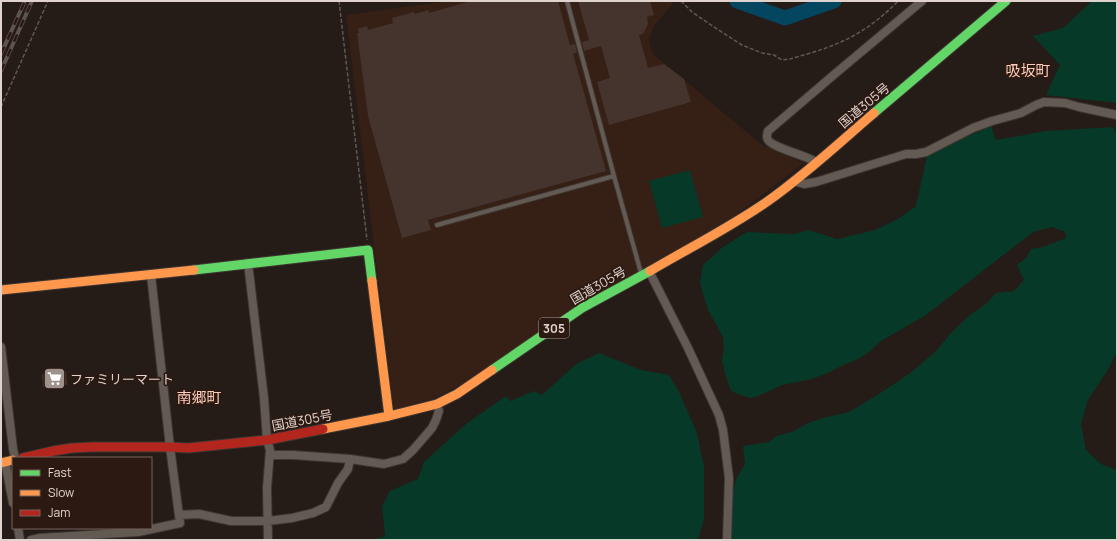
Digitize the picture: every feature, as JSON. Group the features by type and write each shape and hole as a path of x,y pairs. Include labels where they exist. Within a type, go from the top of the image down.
{"main road":[{"name":"国道305号","path":"27,457 72,448 188,448 267,440 389,416 437,404 457,394 477,381 582,308 740,219 768,201 794,181 1005,1"},
{"path":"1,290 151,275 368,250 389,416"}],"street":[{"path":"816,162 810,158 777,146 768,140 766,136 768,131 836,72 922,1"},
{"path":"794,181 804,184 816,182 906,154 926,152 973,128 1021,113 1044,102 1065,103 1117,115"},
{"path":"248,263 264,398 267,440 270,455 267,488 268,540"},
{"path":"645,273 688,348 719,415 724,430 728,478 728,540"},
{"path":"31,540 40,538 138,532 180,523 151,275"},
{"path":"1,347 15,457"},
{"path":"270,455 350,459 384,464 402,459 413,450 432,428 439,411 437,404"},
{"path":"179,515 199,514 232,521 268,521 292,518 313,513 326,507 348,469 350,459"},
{"path":"6,461 12,497"},
{"path":"18,529 20,540"}],"lane":[{"path":"567,1 614,176 645,273"},
{"path":"437,225 614,176"}],"path":[{"path":"1,106 48,1"},
{"path":"339,1 368,250"},
{"path":"681,1 692,12 742,45 762,53 774,55 782,60 790,59 842,42 857,34 881,17 898,1"}],"shaded area":[{"path":"449,1 671,1 673,3 653,27 649,41 653,54 762,145 804,163 736,215 466,382 431,400 394,409 346,15"}],"green space":[{"path":"1092,1 1117,1 1117,103 1046,95 1060,65 1033,36 1063,28"},
{"path":"991,126 996,140 1046,131 1113,127 1117,134 1117,351 1109,368 1088,400 1081,424 1086,450 1101,464 1117,470 1117,540 731,540 732,497 736,479 745,464 743,446 769,442 776,436 792,432 808,423 849,412 879,394 913,371 937,350 951,333 970,315 988,302 996,293 1014,291 1024,280 1017,265 1026,258 1031,249 1043,247 1066,238 1065,232 1052,227 1033,232 926,315 881,341 860,358 812,379 782,385 751,398 731,391 722,360 724,348 723,337 708,310 700,283 703,265 723,247 747,232 795,234 808,230 837,239 875,230 898,219 916,206 927,155"},
{"path":"690,170 703,217 662,228 649,181"},
{"path":"599,353 641,370 669,375 679,392 697,433 704,467 704,519 698,540 372,540 385,536 382,506 390,491 418,479 424,462 466,424 506,396 510,401 534,391 542,395 576,364"}],"building":[{"path":"471,1 558,1 570,45 575,44 577,52 573,54 606,171 428,220 431,230 402,238 368,116 357,33 359,33 358,29 367,26 368,30 393,23 392,18 428,10 429,13"},
{"path":"578,1 650,1 654,15 647,17 648,24 643,34 639,35 648,68 664,64 684,79 691,102 609,125 597,82 610,78 601,46 584,51 582,42 589,40"},
{"name":"ファミリーマート","path":"66,371 67,385 43,387 42,374"}],"waterway":[{"path":"737,1 785,18 834,1"}],"railway":[{"path":"1,54 25,1"},
{"path":"1,71 32,1"}],"traffic: fast":[{"path":"874,113 1006,1"},
{"path":"194,270 368,250 372,281"},
{"path":"492,370 582,308 650,271"}],"traffic: slow":[{"path":"650,271 754,211 809,170 874,113"},
{"path":"1,290 194,270"},
{"path":"372,281 389,416"},
{"path":"323,429 389,416 437,404 457,394 492,370"},
{"path":"1,463 12,460"}],"traffic: jam":[{"path":"27,457 72,448 188,448 267,440 323,429"}],"place":[{"name":"ファミリーマート","path":"54,379"}],"district":[{"name":"吸坂町","path":"1028,70"},
{"name":"南郷町","path":"199,397"}]}
